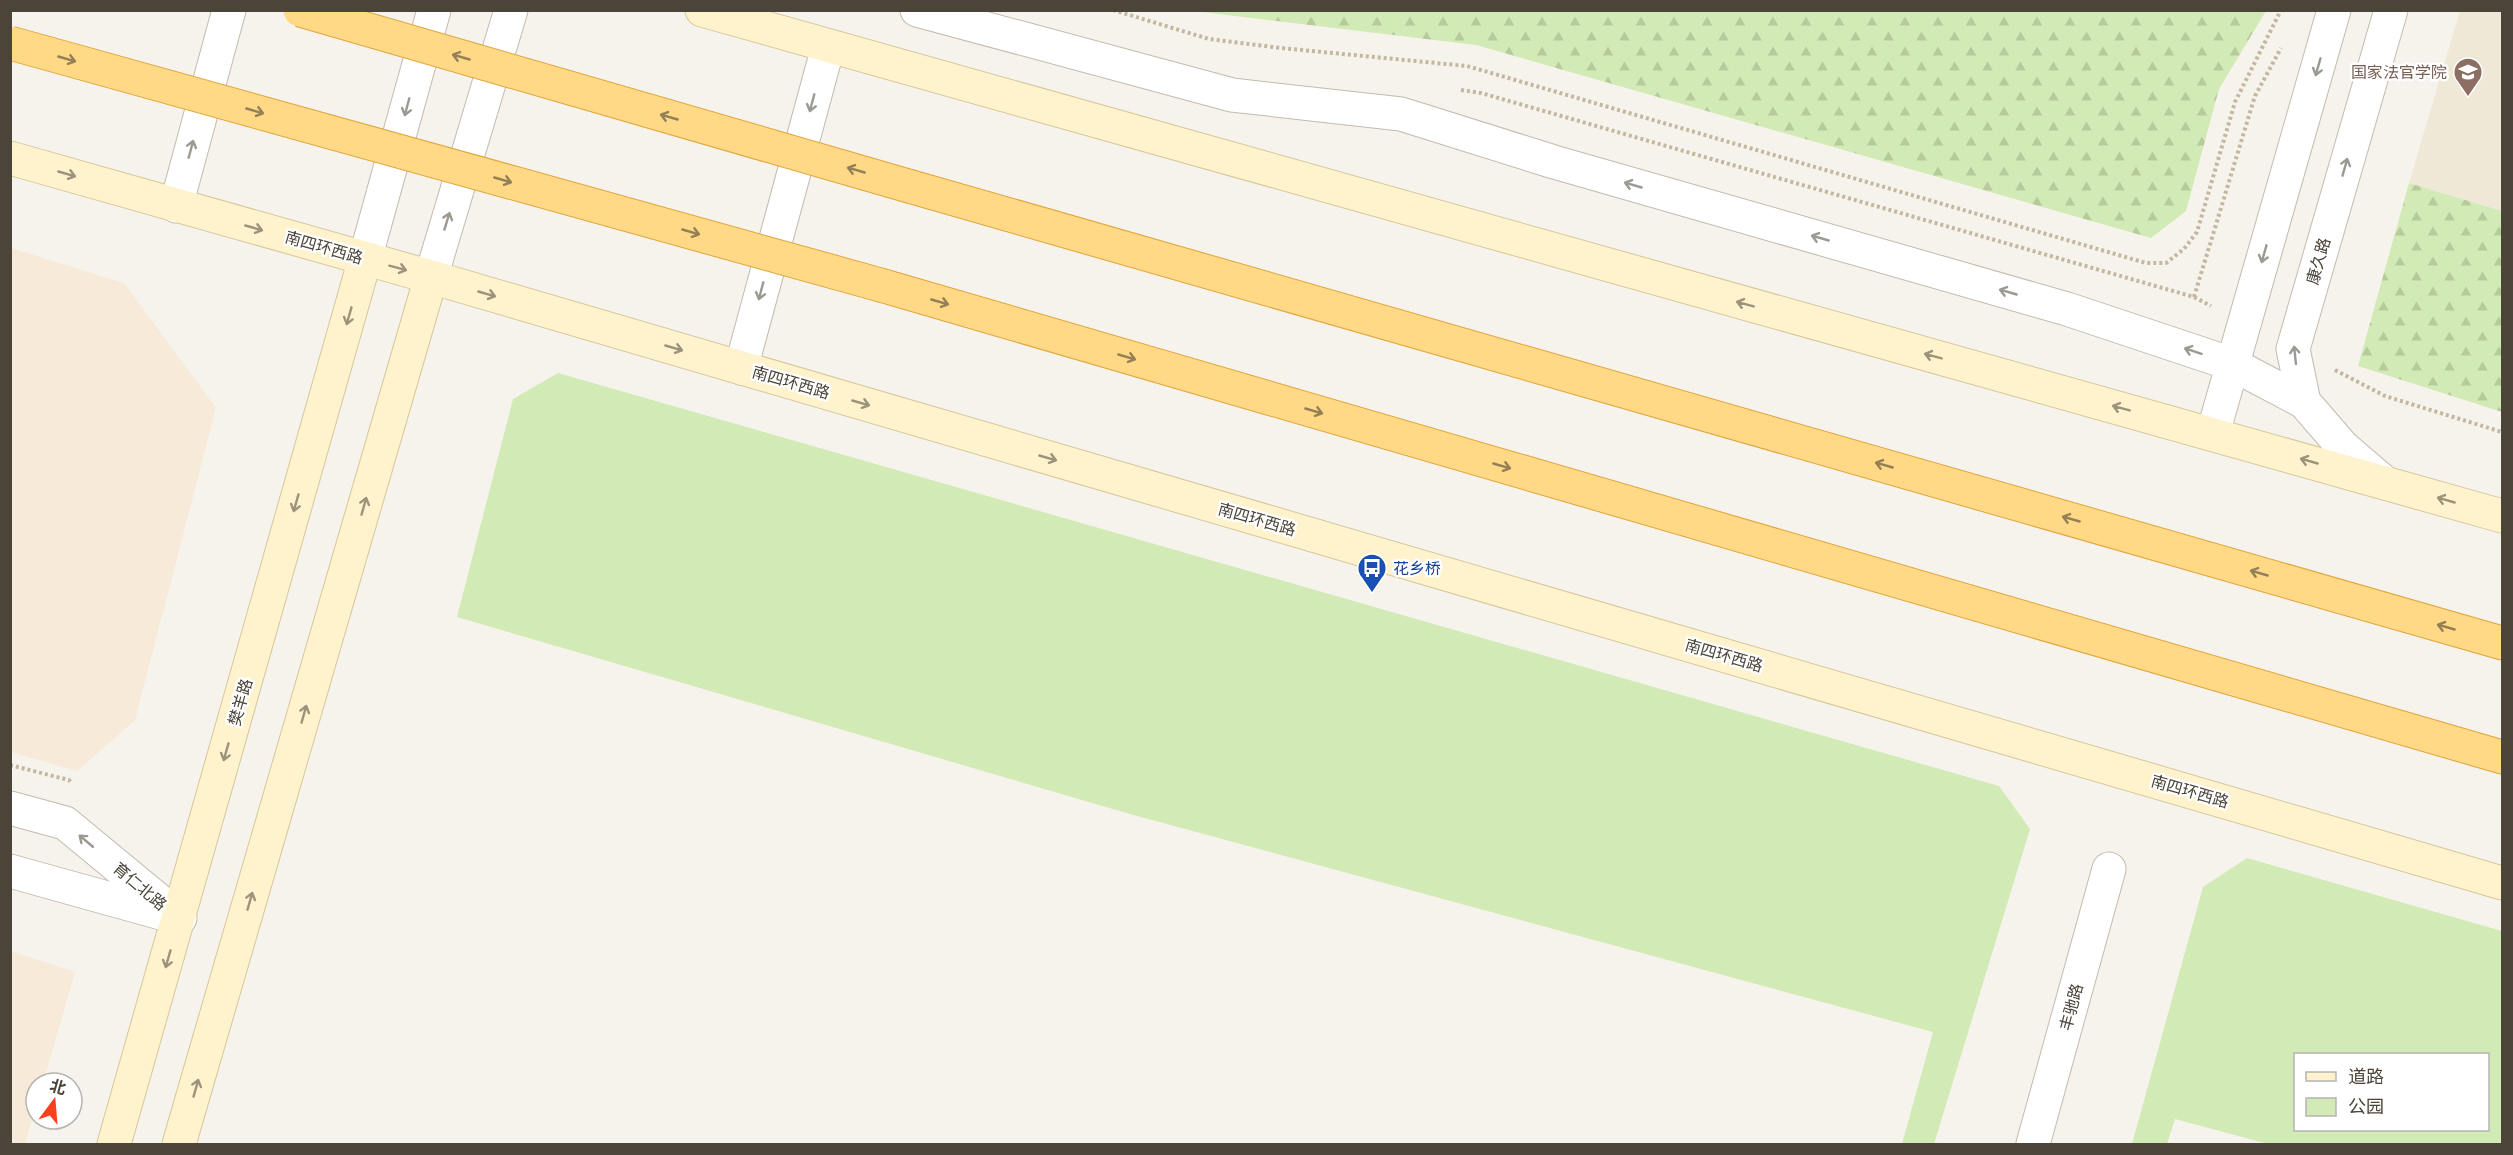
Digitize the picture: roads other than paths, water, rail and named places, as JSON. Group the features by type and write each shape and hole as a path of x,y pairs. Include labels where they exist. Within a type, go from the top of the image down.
{"highway":[{"path":"300,10 2502,643"},
{"path":"10,43 884,286 2502,758"}],"main road":[{"path":"702,10 2502,516"},
{"name":"南四环西路","path":"10,158 430,277 2502,883"},
{"name":"樊羊路","path":"114,1144 180,918 365,259"},
{"path":"179,1144 430,277"}],"street":[{"path":"176,206 229,10"},
{"path":"365,259 434,10"},
{"path":"430,277 511,10"},
{"path":"917,10 1232,95 1401,114 1554,162 2067,309 2232,364 2304,402"},
{"path":"2213,433 2334,10"},
{"name":"康久路","path":"2385,483 2343,447 2304,402 2293,349 2391,10"},
{"path":"741,368 828,47"},
{"name":"育仁北路","path":"10,808 65,823 180,918"},
{"name":"丰驰路","path":"2033,1144 2109,869"},
{"name":"育仁北路","path":"10,871 180,918"}],"place":[{"name":"国家法官学院","path":"2468,98"},
{"name":"花乡桥","path":"1372,594"}]}
